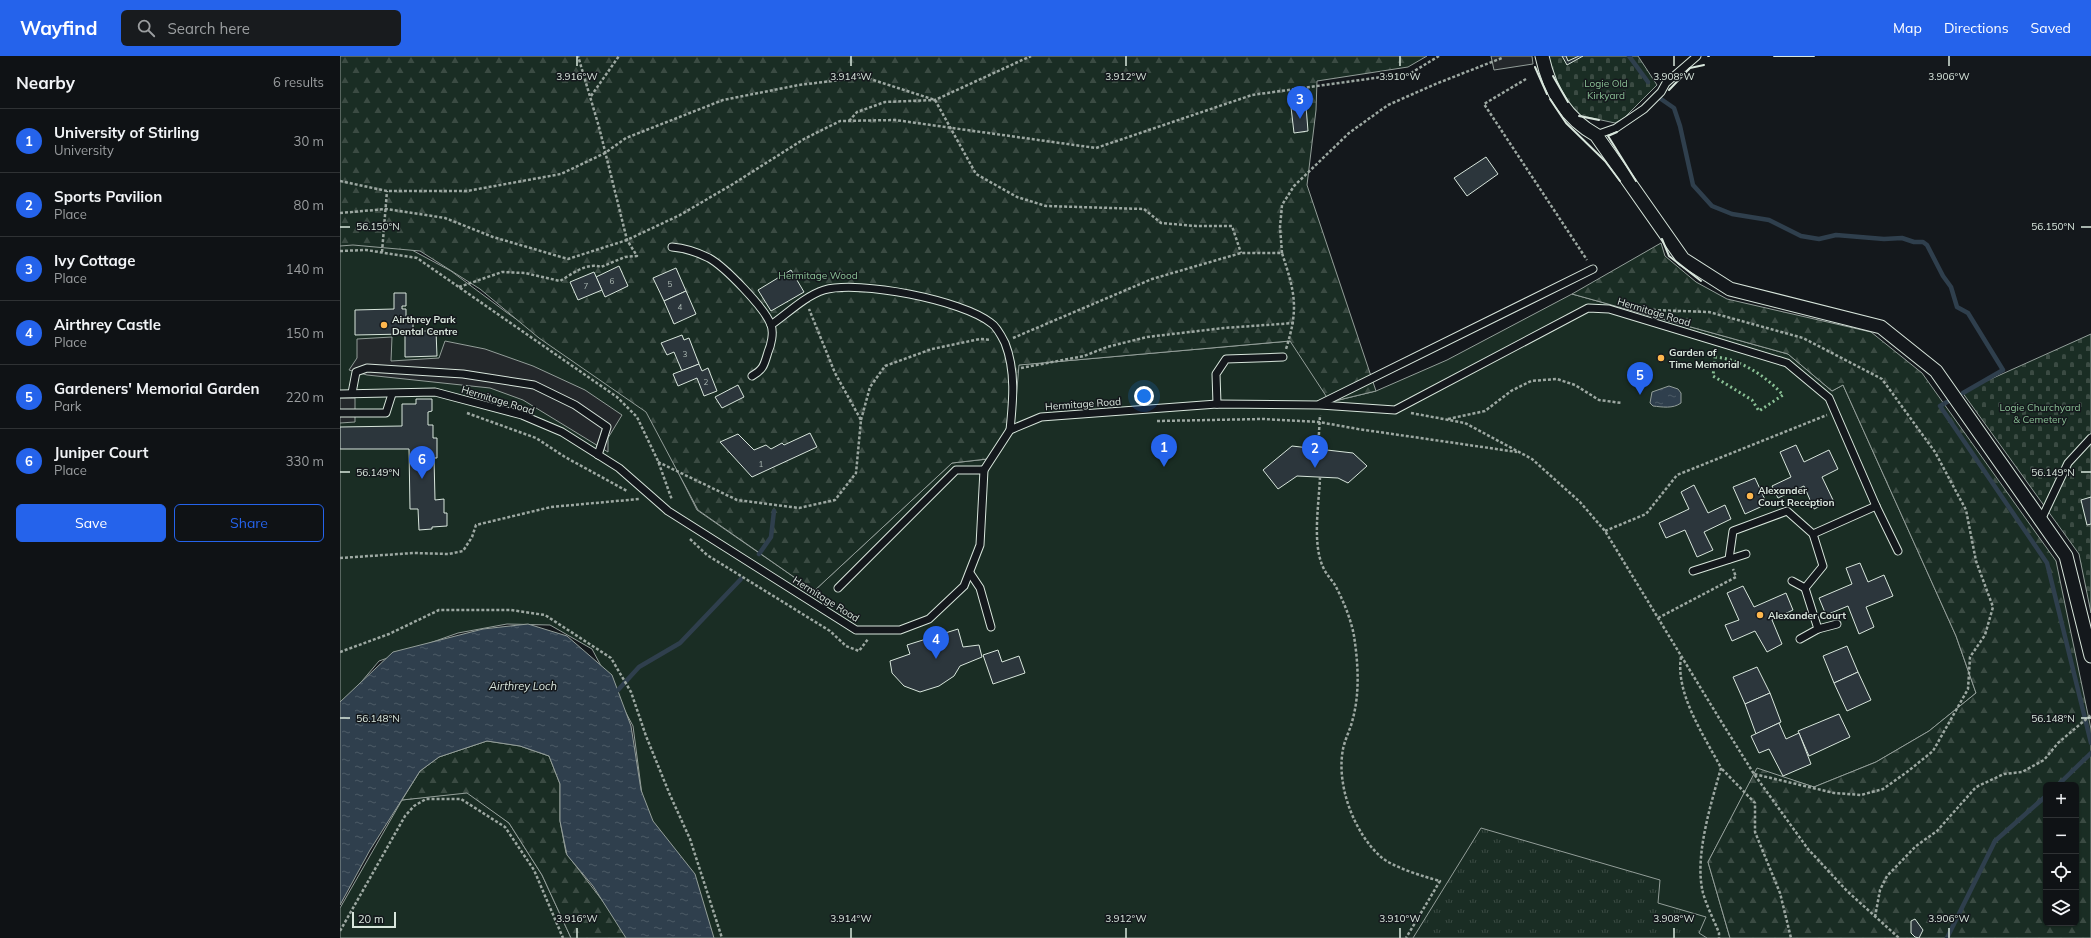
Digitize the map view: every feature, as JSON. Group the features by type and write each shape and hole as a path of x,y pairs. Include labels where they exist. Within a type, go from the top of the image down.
{"street":[{"path":"1542,56 1552,89 1564,107 1586,129 1596,135 1683,259 1730,289 1880,327 1936,371 2066,556 2091,656"}],"lane":[{"path":"1596,135 1616,128 1644,109 1661,92 1666,84 1697,56"},
{"path":"672,247 687,248 710,259 738,283 754,301 771,325 771,343 762,370 752,376"},
{"path":"1320,405 1593,269"},
{"path":"771,325 805,300 824,290 856,287 895,291 968,311 992,323 1004,342 1011,370 1013,401 1010,430"},
{"name":"Hermitage Road","path":"340,394 435,392 522,415 562,432 619,468 668,511 856,630 900,630 929,619 964,586 980,545 984,470 1010,430 1041,417 1217,404 1320,405 1395,410 1588,308 1609,309 1787,363 1829,398 1876,506 1898,551"},
{"path":"1217,404 1216,374 1226,359 1283,357"},
{"path":"352,393 356,372 367,368 463,374 534,385 575,405 608,427 598,455"},
{"path":"340,413 386,413 392,394"},
{"path":"2041,520 2068,463 2091,438"},
{"path":"838,588 956,470 984,470"},
{"path":"1813,534 1876,506"},
{"path":"1729,559 1733,531 1787,511 1813,534 1823,566 1805,588"},
{"path":"1693,571 1746,554"},
{"path":"970,573 980,588 990,627"},
{"path":"1792,581 1805,588 1818,629"},
{"path":"1800,639 1818,629 1837,624"}],"path":[{"path":"459,287 502,272 525,273 560,281 576,271 595,265 601,267 625,257 637,256 627,240 591,96 578,56"},
{"path":"591,96 619,56"},
{"path":"848,121 858,112 886,102 935,100 1031,56"},
{"path":"340,213 386,209 445,218 493,237 568,259 627,240 693,208 804,139 840,121 895,120 950,129 1096,148 1252,95 1411,73 1439,56"},
{"path":"1283,357 1294,324 1294,288 1282,253 1280,227 1282,205 1294,186 1349,133 1388,105 1438,83 1502,58"},
{"path":"340,181 387,191 467,191 561,174 605,153 626,138 723,100 799,85 864,77 935,100 976,174 1017,197 1046,206 1144,209 1161,224 1232,226 1241,253"},
{"path":"1526,78 1484,104 1593,269"},
{"path":"382,252 387,191"},
{"path":"340,251 366,250 417,258 618,397 637,417 658,461 679,518"},
{"path":"658,461 738,500 799,508 835,500 856,473 861,420 870,387 885,366 932,348 980,339 1004,342 1152,279 1241,253 1282,253"},
{"path":"805,300 835,373 861,420"},
{"path":"1647,310 1709,312 1803,338 1882,379 1935,452 1966,510 1976,561 1993,607 1985,634 1970,657 1968,689 1933,751 1883,789 1861,795 1834,793 1754,774"},
{"path":"1011,370 1084,356 1107,347 1147,338 1224,328 1294,324"},
{"path":"1446,420 1485,411 1510,391 1531,381 1557,379 1575,385 1599,400 1622,403"},
{"path":"1318,450 1320,405"},
{"path":"1395,410 1465,424 1532,459 1580,502 1605,531 1754,774 1808,850 1847,891 1899,938"},
{"path":"465,412 536,438 565,457 628,491"},
{"path":"1605,531 1646,514 1677,475 1835,412"},
{"path":"1151,421 1263,419 1319,422 1520,452"},
{"path":"1320,477 1317,545 1323,567 1335,586 1347,612 1354,635 1358,671 1354,717 1342,750 1345,795 1351,814 1360,833 1382,858 1422,876 1440,881 1406,938"},
{"path":"340,558 414,553 449,554 462,551 472,537 476,525 551,507 642,499 635,495"},
{"path":"685,534 706,555 830,631 846,646 859,651 868,641 870,630"},
{"path":"1658,618 1736,577 1729,559"},
{"path":"340,652 389,634 439,610 511,610 545,615 611,658 630,690 670,795 690,839 722,938"},
{"path":"1681,656 1679,669 1689,707 1721,768 1756,802 1756,832 1780,893 1791,938"},
{"path":"1875,916 1880,890 1887,876 1916,846 1937,831 1976,787 2004,774 2022,772 2044,760 2058,743 2091,715"},
{"path":"1719,938 1719,934 1703,892 1701,857 1709,813 1721,768"},
{"path":"340,931 405,816 414,806 426,799 461,799 505,827 534,870 563,938"}],"green space":[{"name":"Hermitage Wood","path":"340,56 1427,56 1408,67 1317,81 1316,110 1307,185 1376,391 1330,402 1290,341 1019,365 1014,424 987,459 952,463 814,591 698,510 646,412 539,338 480,289 420,251 353,245 340,246"},
{"name":"Logie Old Kirkyard","path":"1547,56 1638,56 1657,85 1624,118 1615,123 1578,115 1559,87"},
{"path":"345,243 410,249 451,271 506,312 647,410 697,510 814,591 952,463 988,459 1014,424 1018,365 1291,341 1331,402 1376,391 1447,360 1572,294 1788,354 1832,391 1843,385 1956,636 1976,693 1929,731 1876,762 1814,787 1757,769 1708,862 1730,938 700,938 644,810 633,726 592,649 550,625 507,624 458,633 379,661 340,707 340,244"},
{"path":"1661,243 1665,256 1696,282 1727,299 1871,332 1922,373 2056,561 2091,729 2091,938 1730,938 1708,862 1757,768 1814,787 1876,762 1929,731 1976,693 1956,636 1843,385 1832,391 1788,354 1572,294"},
{"name":"Logie Churchyard & Cemetery","path":"2091,334 2091,613 2079,554 1962,392"},
{"path":"487,741 520,746 549,756 560,784 560,821 566,853 624,929 626,938 571,938 542,875 509,823 467,793 402,800 420,771 439,757"},
{"path":"467,792 509,823 542,875 571,938 340,938 340,908 402,800"},
{"path":"1481,828 1660,880 1658,903 1706,917 1699,933 1707,938 1413,938"}],"shaded area":[{"path":"1491,56 1532,56 1533,64 1494,70"},
{"path":"392,337 391,361 439,358 445,341 485,349 533,366 585,390 622,415 608,438 608,452 523,400 490,388 367,375 349,370 357,358 357,339"},
{"path":"340,398 355,398 355,422 340,423"}],"water":[{"path":"1669,386 1678,389 1681,393 1681,403 1671,407 1653,406 1650,403 1652,392"},
{"name":"Airthrey Loch","path":"528,624 567,636 612,675 631,726 641,790 653,821 695,874 714,938 626,938 593,886 567,855 560,821 560,784 549,756 520,746 487,741 439,757 420,771 370,850 340,905 340,702 393,652 483,629"}],"building":[{"path":"1562,56 1566,56 1568,61 1579,56 1583,56 1567,65"},
{"path":"1306,106 1308,131 1294,133 1291,107"},
{"path":"1486,157 1498,174 1467,196 1454,178"},
{"path":"619,266 628,286 605,297 596,277"},
{"path":"676,268 686,291 664,301 653,278"},
{"path":"791,270 804,292 771,311 758,290"},
{"path":"594,272 602,290 578,300 570,282"},
{"path":"686,291 696,314 674,324 664,301"},
{"name":"Airthrey Park Dental Centre","path":"394,293 406,293 406,306 402,306 402,309 406,309 406,319 413,319 413,331 436,331 437,356 405,357 405,334 355,335 355,310 394,309"},
{"path":"682,335 684,340 689,338 699,364 682,371 674,352 667,355 661,343"},
{"path":"699,364 702,371 708,368 717,391 704,396 697,378 678,386 673,374"},
{"path":"738,385 744,397 722,408 715,397"},
{"path":"416,399 432,399 432,411 428,412 428,425 433,425 433,438 437,438 437,458 434,458 435,500 444,499 444,513 447,513 447,526 419,530 418,509 410,509 409,449 340,449 340,427 402,426 402,404 416,404"},
{"path":"810,433 817,447 752,477 720,442 738,434 754,450 766,445 771,449 782,443 784,445"},
{"path":"1796,445 1804,462 1829,450 1838,469 1822,477 1833,500 1814,509 1804,486 1778,498 1772,486 1791,477 1780,452"},
{"path":"1292,446 1353,453 1367,466 1348,483 1338,478 1297,476 1278,489 1263,470"},
{"name":"Alexander Court Reception","path":"1755,478 1767,504 1745,514 1733,487"},
{"path":"1694,485 1708,513 1725,505 1731,519 1704,532 1713,550 1697,557 1685,530 1666,538 1659,523 1689,509 1681,492"},
{"path":"2091,497 2091,524 2087,525 2081,500"},
{"name":"Alexander Court","path":"1860,563 1868,582 1884,575 1893,596 1866,607 1874,627 1859,634 1848,606 1826,615 1819,598 1852,584 1846,568"},
{"name":"Alexander Court","path":"1743,586 1754,607 1786,593 1793,610 1772,620 1782,644 1767,652 1755,631 1732,641 1725,625 1739,620 1727,593"},
{"path":"958,629 963,647 979,645 982,657 960,666 954,676 939,686 920,692 904,686 892,673 890,661 910,654 907,645"},
{"path":"1847,646 1858,672 1834,683 1823,656"},
{"path":"998,650 1002,662 1019,656 1025,673 993,684 983,655"},
{"path":"1757,667 1770,693 1745,704 1733,677"},
{"path":"1858,672 1871,700 1847,711 1834,683"},
{"path":"1770,693 1781,722 1756,734 1745,704"},
{"path":"1839,714 1850,737 1809,756 1798,731"},
{"path":"1779,723 1786,739 1799,733 1811,764 1783,776 1769,749 1759,753 1751,736"},
{"path":"1915,919 1923,930 1919,938 1915,937 1911,933 1911,921"}],"waterway":[{"path":"1629,56 1648,82"},
{"path":"1661,99 1674,108 1680,126 1693,185 1712,206 1732,214 1769,220 1801,236 1819,239 1836,235 1884,239 1902,238 1914,242 1923,242 1927,245 1943,276 1951,287 1957,307 1968,313 2003,370 1963,393"},
{"path":"1947,402 1940,406 2047,563 2091,743"},
{"path":"759,554 771,537 774,511"},
{"path":"618,690 639,667 680,643 741,579"},
{"path":"2061,782 2091,753"},
{"path":"1947,938 1995,841 2043,799"}],"hedge":[{"path":"1715,357 1734,361 1761,375 1783,395 1759,411 1752,400 1713,376 1715,357"}],"wall":[{"path":"1774,56 1814,56"},
{"path":"1669,90 1690,68 1704,65"},
{"path":"1535,67 1547,94"},
{"path":"1553,76 1568,102"},
{"path":"1550,99 1566,123 1605,161 1620,181"},
{"path":"1579,116 1599,120"},
{"path":"1617,132 1608,136 1636,181"},
{"path":"1662,239 1669,256 1701,281"}],"place":[{"name":"Ivy Cottage","path":"1300,119"},
{"name":"Airthrey Park Dental Centre","path":"384,325"},
{"name":"Garden of Time Memorial","path":"1661,358"},
{"name":"Gardeners' Memorial Garden","path":"1640,395"},
{"name":"University of Stirling","path":"1164,467"},
{"name":"Sports Pavilion","path":"1315,468"},
{"name":"Juniper Court","path":"422,479"},
{"name":"Alexander Court Reception","path":"1750,496"},
{"name":"Alexander Court","path":"1760,615"},
{"name":"Airthrey Castle","path":"936,659"}]}
